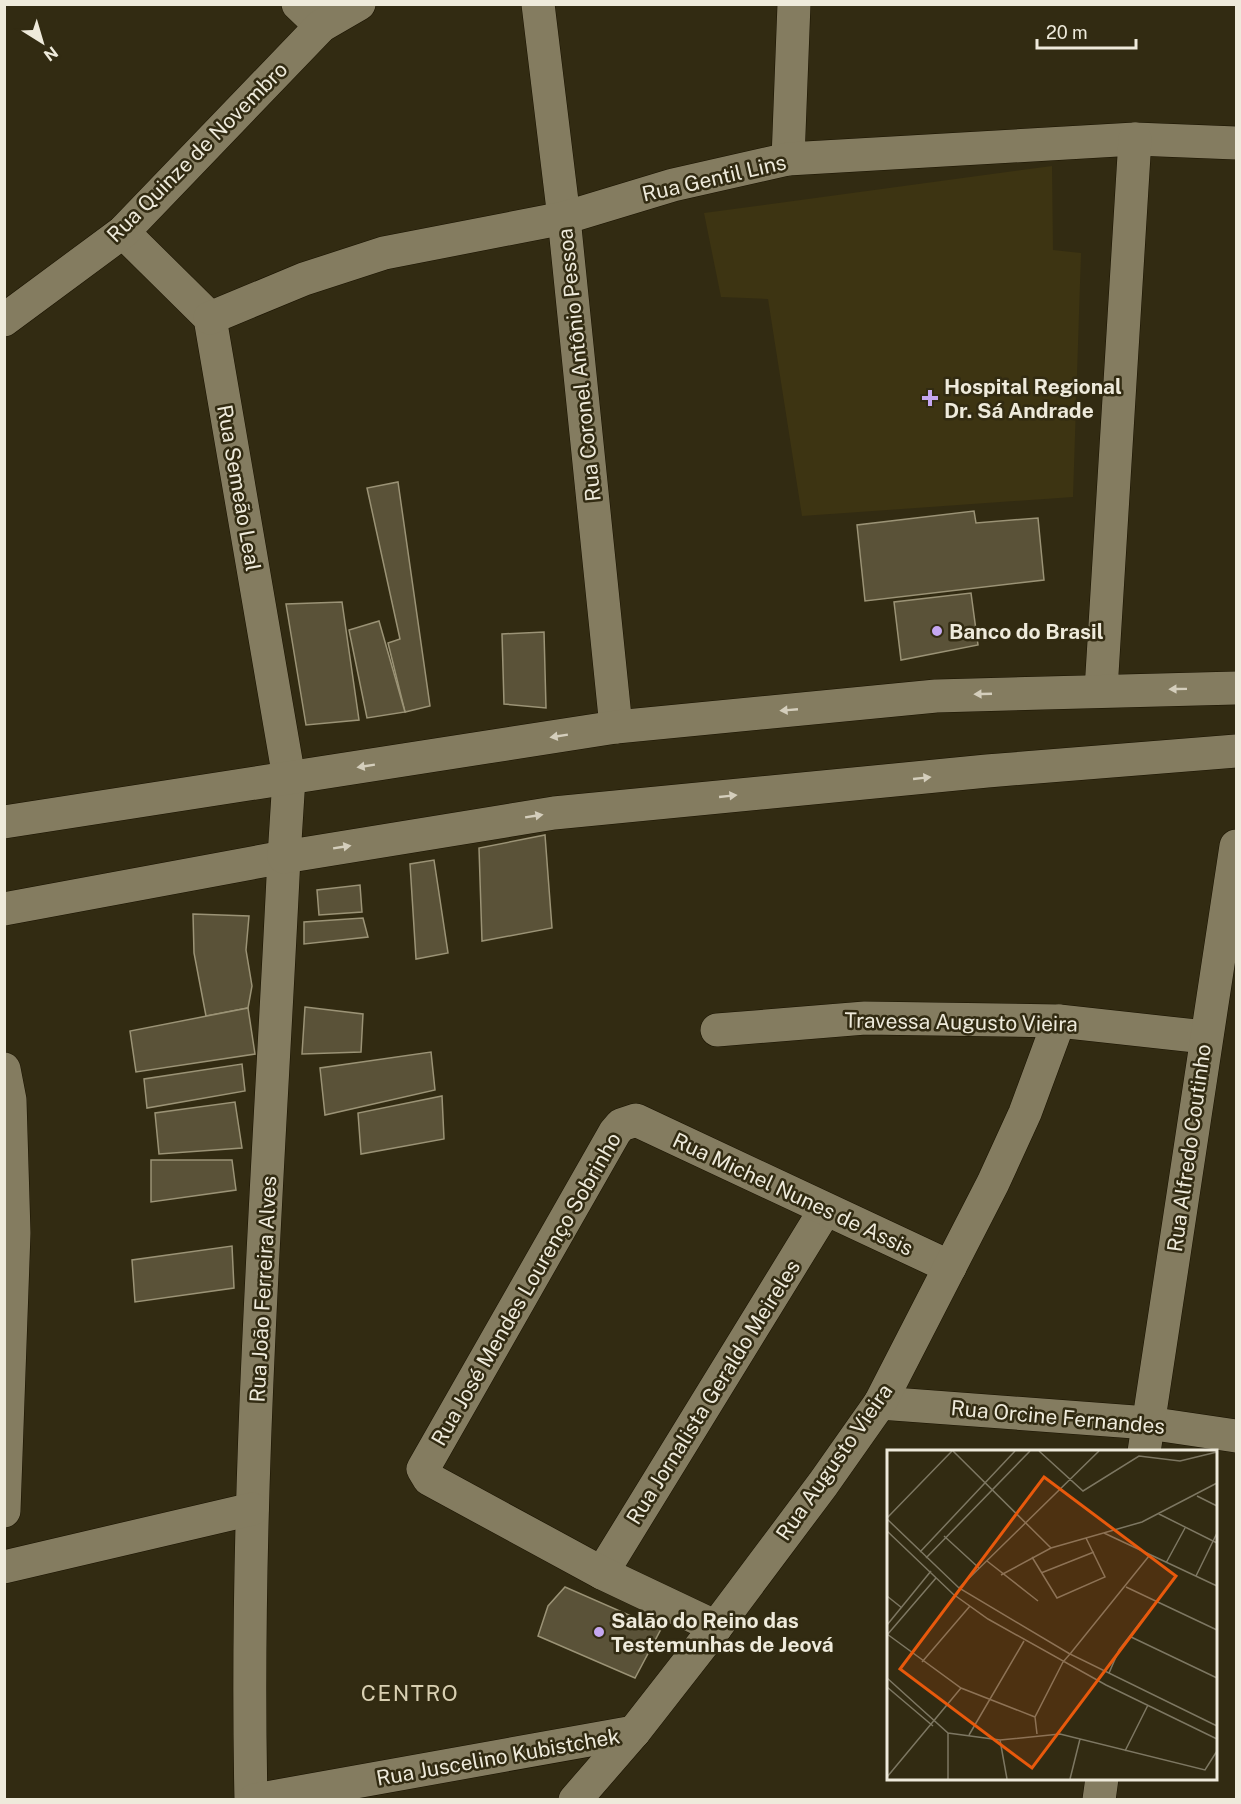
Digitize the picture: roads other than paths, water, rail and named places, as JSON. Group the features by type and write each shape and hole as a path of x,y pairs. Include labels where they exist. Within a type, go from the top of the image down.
{"street":[{"name":"Rua Quinze de Novembro","path":"4,320 123,232 310,15 360,4"},
{"name":"Rua Coronel Antônio Pessoa","path":"538,4 564,218 616,726"},
{"path":"788,159 794,4"},
{"name":"Rua Gentil Lins","path":"210,318 304,279 384,253 564,218 673,185 788,159 1135,139 1236,142"},
{"path":"1101,690 1135,139"},
{"path":"123,232 210,318"},
{"name":"Rua Semeão Leal","path":"210,318 289,778"},
{"path":"4,822 616,726 936,696 1236,688"},
{"path":"4,909 284,857 554,813 987,771 1236,751"},
{"name":"Rua João Ferreira Alves","path":"253,1800 249,1699 252,1509 289,778"},
{"name":"Rua Alfredo Coutinho","path":"1146,1437 1205,1037 1227,965 1236,846"},
{"name":"Travessa Augusto Vieira","path":"717,1030 865,1018 1059,1021 1205,1037"},
{"name":"Rua Augusto Vieira","path":"575,1800 634,1732 716,1627 880,1403 993,1183 1025,1113 1059,1021"},
{"path":"4,1069 10,1101 4,1511"},
{"name":"Rua Michel Nunes de Assis","path":"636,1120 950,1267"},
{"name":"Rua José Mendes Lourenço Sobrinho","path":"602,1574 429,1479 423,1468 615,1131 621,1125 636,1120"},
{"name":"Rua Jornalista Geraldo Meireles","path":"602,1574 825,1210"},
{"name":"Rua Orcine Fernandes","path":"880,1403 1146,1437 1236,1436"},
{"path":"4,1567 252,1509"},
{"path":"602,1574 716,1627"},
{"name":"Rua Juscelino Kubistchek","path":"253,1800 634,1732"},
{"path":"1099,1800 1102,1780"}],"place":[{"name":"Hospital Regional Dr. Sá Andrade","path":"930,398"},
{"name":"Banco do Brasil","path":"937,631"},
{"name":"Salão do Reino das Testemunhas de Jeová","path":"599,1632"}],"district":[{"name":"CENTRO","path":"410,1693"}]}
